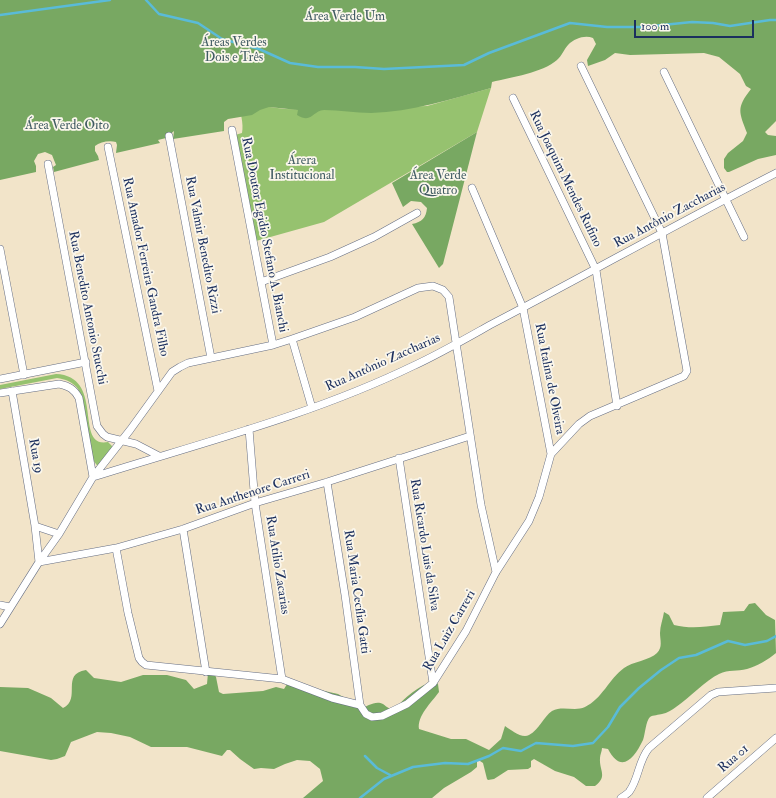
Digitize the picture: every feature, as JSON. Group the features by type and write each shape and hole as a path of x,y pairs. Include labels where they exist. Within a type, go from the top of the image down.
{"street":[{"path":"581,66 662,233"},
{"path":"664,72 744,238"},
{"name":"Rua Joaquim Mendes Rufino","path":"513,98 596,270 617,406"},
{"name":"Rua Doutor Egidio Stefano A. Bianchi","path":"232,130 273,344"},
{"name":"Rua Valmir Benedito Rizzi","path":"170,136 211,358"},
{"name":"Rua Amador Ferreira Gandra Filho","path":"108,147 158,391"},
{"name":"Rua Benedito Antonio Stucchi","path":"48,164 97,426 107,437 136,444 159,456"},
{"name":"Rua Antônio Zaccharias","path":"93,477 250,429 312,408 399,372 456,344 596,270 724,199 776,173"},
{"name":"Rua Italina de Olveira","path":"472,188 524,308 552,454"},
{"path":"261,282 330,257 374,237 417,213"},
{"name":"Rua Luiz Carreri","path":"116,548 128,614 139,658 142,662 146,664 206,672 282,679 332,698 360,705 366,714 372,717 382,716 407,704 433,683 466,631 496,572 528,521 539,497 552,454 579,424 590,416 617,406 684,376 687,373 662,233"},
{"path":"0,248 24,375"},
{"path":"0,624 39,562 59,534 93,477 172,372 188,363 292,339 355,317 418,288 433,286 443,290 449,297 481,505 496,572"},
{"path":"292,339 312,408"},
{"path":"0,379 86,362"},
{"path":"0,393 59,384 68,385 79,398 93,477"},
{"name":"Rua 19","path":"12,391 35,526 39,562"},
{"name":"Rua Atilio Zacarias","path":"250,429 255,503 282,679"},
{"name":"Rua Anthenore Carreri","path":"39,562 116,548 184,529 255,503 327,482 470,436"},
{"name":"Rua Ricardo Luis da Silva","path":"399,458 433,683"},
{"name":"Rua Maria Cecília Gatti","path":"327,482 345,594 360,705"},
{"path":"35,526 59,534"},
{"path":"184,529 206,672"},
{"path":"0,605 10,607"},
{"path":"621,798 629,792 637,776 642,758 649,748 711,695 718,692 776,688"},
{"name":"Rua 01","path":"707,798 776,738"}],"green space":[{"path":"0,0 776,0 776,121 765,132 768,135 776,136 776,155 758,159 729,172 727,172 724,168 724,159 728,153 743,141 747,133 740,110 746,95 751,89 746,86 740,74 719,57 704,53 630,55 615,53 605,60 588,66 587,60 596,44 593,38 587,37 580,38 571,43 559,58 543,68 526,74 492,82 491,88 416,108 371,113 324,110 317,112 309,118 306,118 297,115 298,110 269,107 252,115 228,119 224,122 224,131 173,139 174,131 166,138 158,140 160,143 116,153 116,142 102,142 95,146 95,151 99,160 54,172 53,167 56,165 52,155 45,152 38,154 34,161 36,172 0,180"},
{"name":"Árera Institucional","path":"491,88 477,132 324,222 256,241 235,135 242,133 239,103 285,109 326,110 427,106"},
{"name":"Área Verde Quatro","path":"477,132 443,264 439,268 412,224 423,219 427,208 421,202 411,201 403,207 392,183"},
{"path":"56,374 71,378 80,386 85,398 92,435 98,441 108,442 113,447 99,468 93,460 81,395 74,384 57,378 0,389 0,385"},
{"path":"755,603 766,615 775,620 776,653 751,668 719,674 709,680 673,709 666,713 650,717 643,740 636,753 627,761 618,761 613,757 608,749 602,748 600,763 602,776 595,786 586,786 574,777 555,771 534,759 531,761 531,767 528,769 508,770 494,779 488,780 483,763 477,759 477,767 444,788 432,798 303,798 323,781 320,769 310,761 297,760 274,769 254,769 230,750 227,750 222,756 187,747 151,747 130,737 97,732 71,742 65,756 57,759 51,760 0,751 0,687 28,688 51,698 63,708 71,699 72,681 74,676 78,672 86,670 94,678 121,682 143,675 167,675 186,680 194,689 207,684 208,673 211,670 216,677 219,692 223,694 263,691 276,687 284,689 289,681 338,694 345,698 353,707 361,709 372,704 380,703 395,709 412,692 434,681 438,684 439,692 422,714 419,729 451,739 466,739 489,750 501,739 505,726 520,735 529,735 536,730 546,716 552,711 556,709 577,709 585,707 601,694 624,668 657,653 661,646 660,630 664,612 669,615 674,625 691,627 720,625 723,612 744,611 749,604"}],"waterway":[{"path":"0,15 110,0"},
{"path":"146,0 159,14 198,23 222,39 259,49 290,63 318,67 384,69 464,65 489,53 570,23 607,27 643,27 692,22 713,23 730,26 776,20"},
{"path":"360,798 384,779 413,767 445,763 468,764 489,756 503,748 521,751 536,743 573,746 593,743 608,727 620,707 639,688 679,658 696,655 728,641 745,645 767,641 776,636"},
{"path":"365,756 377,768 392,776"}],"park label":[{"name":"Área Verde Um","path":"345,17"},
{"name":"Áreas Verdes Dois e Três","path":"234,50"},
{"name":"Área Verde Oito","path":"67,126"}]}
